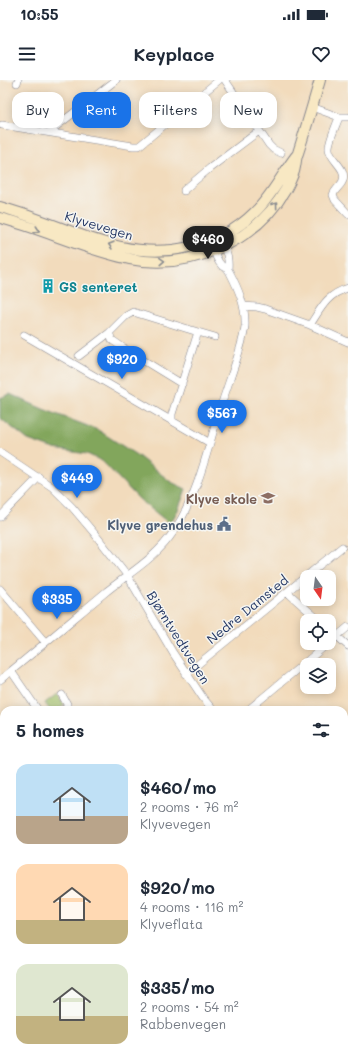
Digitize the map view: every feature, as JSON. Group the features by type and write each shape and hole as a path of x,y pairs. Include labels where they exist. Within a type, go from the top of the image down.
{"main road":[{"name":"Klyvevegen","path":"0,218 87,247 132,259 165,261 200,255 249,231 273,208 286,189 295,169 297,154 320,80"},
{"name":"Klyvevegen","path":"0,208 112,246 133,250 157,252 198,246 218,246"}],"street":[{"path":"49,132 116,80"},
{"path":"2,125 139,146 219,80"},
{"path":"225,80 269,145 273,150 281,153"},
{"path":"312,107 339,116 348,117"},
{"path":"339,116 328,146 329,152 342,171 344,177 343,181 335,190 333,195 335,200 348,214"},
{"path":"184,191 210,168 260,131"},
{"path":"218,246 222,266 228,269"},
{"path":"0,680 127,575 154,555 174,532 201,473 243,339 245,326 243,306 228,269 229,262 218,246"},
{"path":"310,325 328,299 336,292 348,288"},
{"path":"243,306 257,307 310,325 348,342"},
{"path":"79,356 108,333 126,316 133,312 216,337"},
{"path":"172,420 172,414 198,332"},
{"path":"108,333 112,340 125,349 182,384"},
{"path":"24,335 210,443"},
{"name":"Bjørntvedtvegen","path":"0,452 52,487 72,507 100,540 127,575 186,674 210,706"},
{"path":"0,517 39,477"},
{"name":"Nedre Damsted","path":"186,674 342,547"},
{"path":"0,589 45,642"},
{"path":"287,592 312,614"},
{"path":"253,706 348,627"},
{"path":"337,636 348,646"},
{"path":"11,671 35,706"},
{"path":"62,695 67,706"}],"green space":[{"path":"10,394 43,409 98,430 138,456 171,482 186,489 178,510 170,524 139,499 102,461 87,454 54,449 28,440 0,418 0,398"},
{"path":"57,694 64,704 63,706 47,706 45,703"}],"place":[{"name":"GS senteret","path":"48,286"},
{"name":"Klyve skole","path":"268,498"},
{"name":"Klyve grendehus","path":"224,524"}]}
